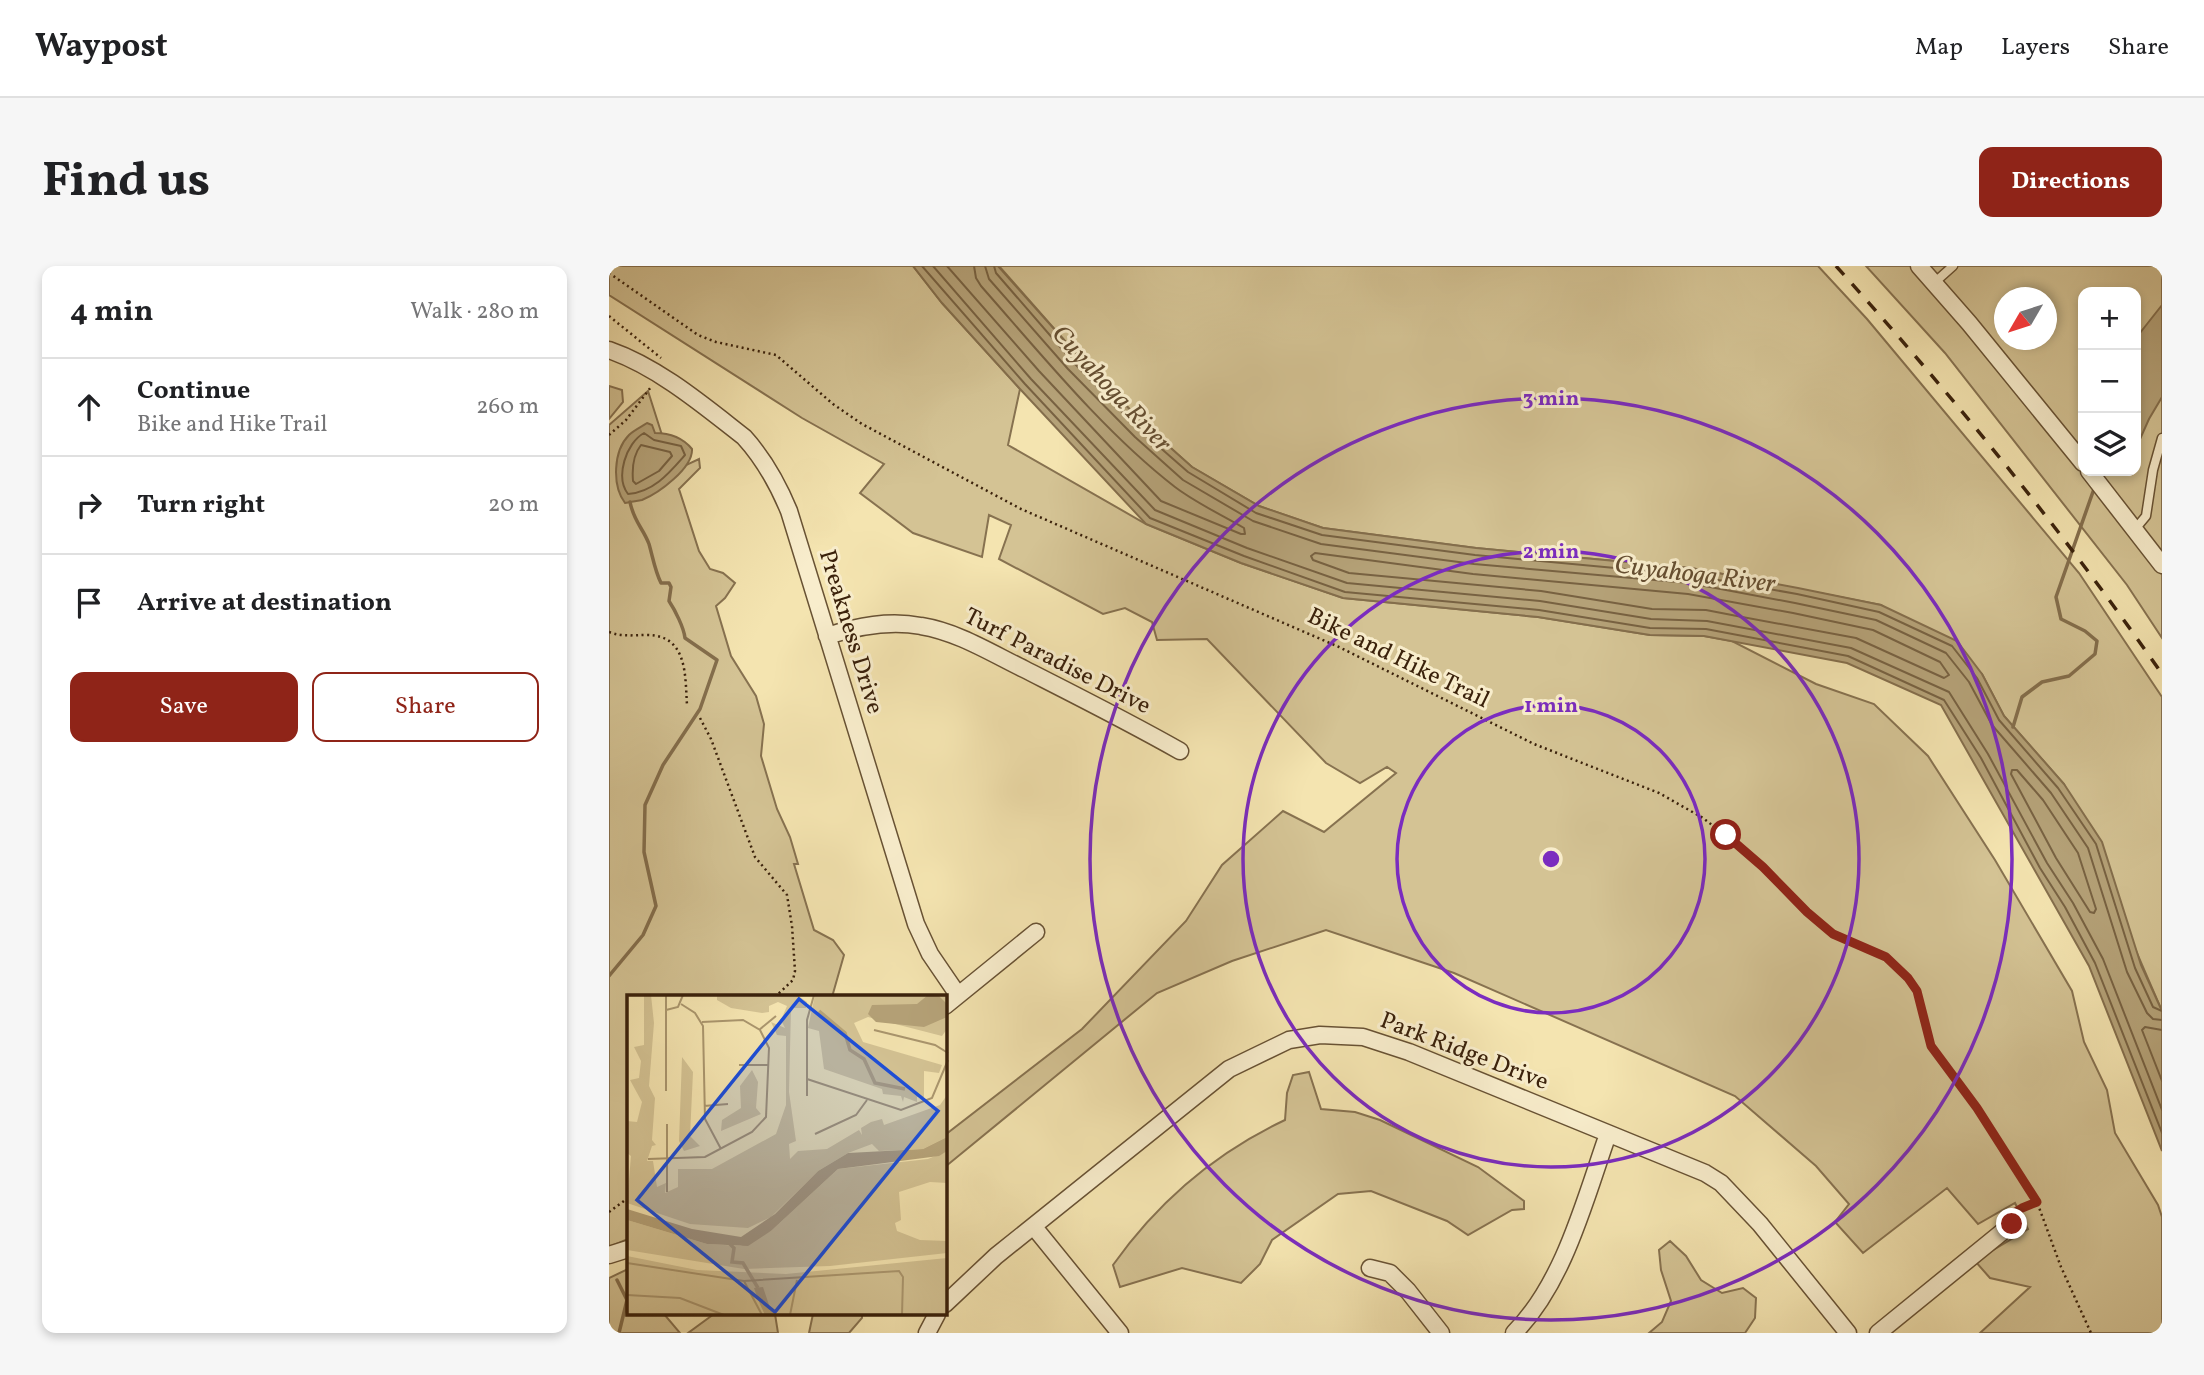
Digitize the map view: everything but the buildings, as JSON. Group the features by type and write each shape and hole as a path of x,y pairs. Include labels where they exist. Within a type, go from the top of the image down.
{"street":[{"path":"1919,266 2078,457"},
{"name":"Preakness Drive","path":"609,350 630,358 658,375 744,437 772,472 789,510 916,924 930,954 958,995"},
{"path":"2093,476 2162,565"},
{"name":"Turf Paradise Drive","path":"827,636 860,627 887,624 940,630 969,641 1180,751"},
{"path":"947,1004 1036,932"},
{"name":"Park Ridge Drive","path":"947,1302 996,1256 1229,1069 1289,1040 1320,1035 1363,1037 1409,1052 1705,1173 1721,1183 1759,1224 1848,1333"},
{"path":"1514,1333 1540,1304 1555,1273 1579,1216 1608,1134"},
{"path":"1878,1333 2012,1224"},
{"path":"1034,1227 1120,1333"},
{"path":"609,1255 627,1249"},
{"path":"1370,1268 1391,1273 1441,1333"},
{"path":"927,1333 936,1316"}],"lane":[{"path":"1934,283 1953,266"},
{"path":"2136,528 2146,516 2153,470 2162,438"}],"path":[{"name":"Bike and Hike Trail","path":"609,273 698,335 716,342 776,355 833,404 862,424 1021,509 1339,647 1534,744 1630,781 1690,810 1744,850 1833,934 1886,957 1908,978 1917,991 1931,1046 1977,1108 2037,1202 2061,1267 2091,1333"},
{"path":"609,316 664,360 665,368 626,420 609,435"},
{"path":"609,632 619,635 659,636 674,645 684,664 687,705"},
{"path":"700,718 711,739 755,857 787,895 795,971 793,980 777,995"},
{"path":"609,1212 627,1199"},
{"path":"2012,1224 2009,1216 2013,1212 2037,1202"}],"shaded area":[{"path":"609,266 913,266 942,303 1020,389 1008,445 1146,524 1241,563 1343,598 1538,617 1650,635 1704,636 1732,641 1816,684 1874,704 1928,756 1995,860 2072,991 2084,1042 2107,1090 2115,1133 2158,1205 2162,1217 2162,1333 1980,1333 2030,1287 1990,1278 1975,1261 2028,1229 2015,1203 1978,1224 1947,1188 1863,1253 1835,1222 1849,1204 1816,1166 1735,1096 1454,973 1326,930 1232,961 1157,993 947,1165 947,1133 1082,1029 1186,921 1222,865 1283,811 1324,832 1396,773 1387,767 1360,783 1326,763 1207,639 1157,640 1152,622 1125,608 1103,614 999,559 1011,525 989,515 982,557 913,533 860,493 884,464 802,418 609,295"},
{"path":"999,266 1818,266 1867,319 2079,573 2162,697 2162,1011 2064,784 2004,716 1982,674 1881,605 1691,568 1476,548 1323,528 1259,506 1192,467 1145,425 1080,358"},
{"path":"1866,266 2162,266 2162,638 2127,585 1945,353"},
{"path":"609,386 622,390 623,402 609,419"},
{"path":"648,391 675,476 686,465 699,459 700,468 679,489 699,551 710,569 723,573 735,583 716,606 731,656 756,696 764,724 761,756 777,809 790,837 798,864 794,864 814,930 833,940 844,955 833,995 627,995 627,1239 609,1247 609,425"},
{"path":"1309,1072 1321,1109 1355,1112 1380,1120 1478,1167 1524,1201 1524,1209 1512,1210 1468,1235 1447,1221 1371,1191 1338,1194 1272,1240 1260,1264 1241,1283 1182,1268 1120,1287 1113,1265 1130,1242 1168,1201 1211,1164 1259,1133 1285,1120 1287,1093 1293,1075"},
{"path":"1670,1241 1686,1256 1701,1280 1722,1293 1743,1288 1756,1298 1755,1318 1745,1333 1649,1333 1662,1322 1671,1301 1661,1270 1659,1250"},
{"path":"627,1269 627,1316 666,1316 680,1333 609,1333 609,1278"},
{"path":"711,1316 775,1316 778,1333 688,1333"},
{"path":"813,1316 862,1316 849,1333 809,1333"}],"water":[{"name":"Cuyahoga River","path":"913,266 998,266 1080,358 1145,425 1192,467 1259,506 1323,528 1476,548 1691,568 1798,588 1881,605 1957,641 1982,674 2004,716 2064,784 2102,842 2141,965 2162,1011 2162,1151 2089,966 1941,705 1847,663 1704,636 1650,635 1538,617 1343,598 1241,563 1146,524 942,303"},
{"path":"2162,305 2162,397 2141,437 2141,350 2141,332"},
{"path":"647,423 652,425 655,433 671,435 685,442 692,449 691,456 681,472 666,486 642,500 625,503 616,478 617,459 629,435"}],"waterway":[{"path":"2013,727 2022,697 2042,682 2069,676 2095,654 2097,641 2085,631 2061,619 2056,597 2095,486"},
{"path":"609,976 643,935 656,906 644,852 645,805 663,765 700,709 717,660 685,638 669,601 671,587 669,583 661,583 649,544 630,502"},
{"path":"617,1280 627,1300 619,1333"}],"railway":[{"path":"1836,266 1922,364 2046,516 2162,674"}],"route":[{"path":"1726,835 1833,934 1886,957 1908,978 1917,991 1931,1046 1977,1108 2037,1202 2013,1212 2009,1216 2012,1224"}]}
